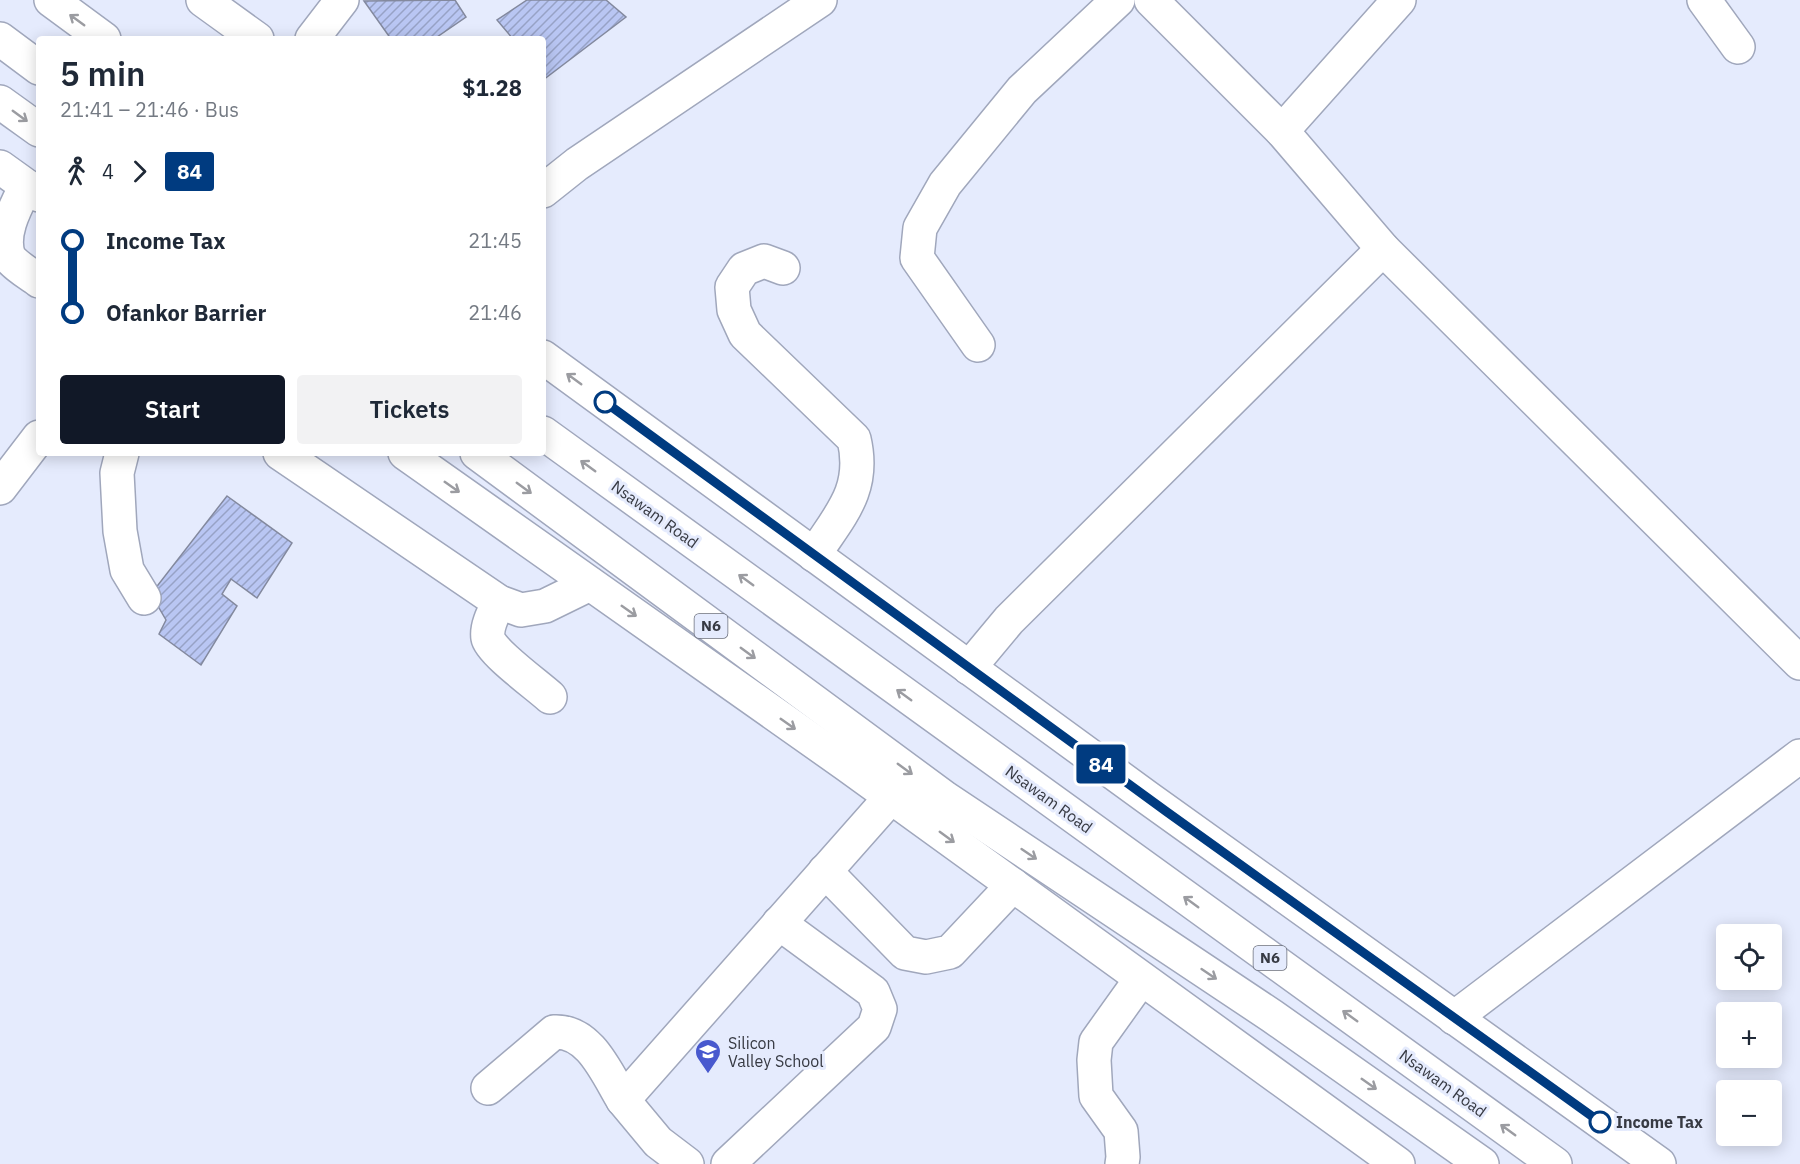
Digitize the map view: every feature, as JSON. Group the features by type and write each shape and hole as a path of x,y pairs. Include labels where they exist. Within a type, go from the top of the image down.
{"main road":[{"path":"51,0 100,36"},
{"path":"203,0 253,36"},
{"path":"314,36 342,0"},
{"path":"546,188 577,164 819,0"},
{"path":"978,345 917,258 920,228 945,184 1022,90 1118,0"},
{"path":"1151,0 1282,131 1383,249 1800,663"},
{"path":"1282,131 1399,0"},
{"path":"1704,0 1738,47"},
{"path":"0,39 36,66"},
{"path":"0,102 36,128"},
{"path":"22,183 3,242 10,258 36,279"},
{"path":"969,668 1009,620 1383,249"},
{"path":"783,268 764,261 744,269 732,287 734,310 745,334 854,440 858,458 856,484 845,509 814,555"},
{"path":"546,359 969,668 1659,1164"},
{"name":"Nsawam Road","path":"546,435 1555,1164"},
{"path":"0,488 36,441"},
{"path":"121,456 117,473 120,531 127,570 144,598"},
{"path":"284,456 499,602 521,610 545,606 590,584"},
{"path":"409,456 891,797 1398,1164"},
{"name":"N6","path":"481,456 945,798 1272,1016 1482,1164"},
{"path":"499,602 490,621 488,639 495,651 550,697"},
{"path":"1454,1018 1800,756"},
{"path":"623,1100 891,797"},
{"path":"825,871 905,952 926,957 950,952 1013,885"},
{"path":"728,1164 874,1027 880,1009 873,992 779,923"},
{"path":"1122,1164 1124,1157 1121,1131 1096,1096 1094,1060 1096,1042 1141,979"},
{"path":"488,1088 554,1032 565,1031 584,1041 623,1100 658,1142 687,1164"}],"building":[{"path":"455,0 466,17 438,36 389,36 364,1"},
{"path":"527,0 606,0 626,17 546,78 546,36 510,36 497,20"},
{"path":"227,496 292,543 257,598 231,579 222,594 237,606 201,665 159,634 166,620 151,594"}],"bus line":[{"name":"84","path":"605,402 1167,812 1600,1122"}],"place":[{"name":"Silicon Valley School","path":"708,1075"},
{"name":"Income Tax","path":"1600,1122"}]}
